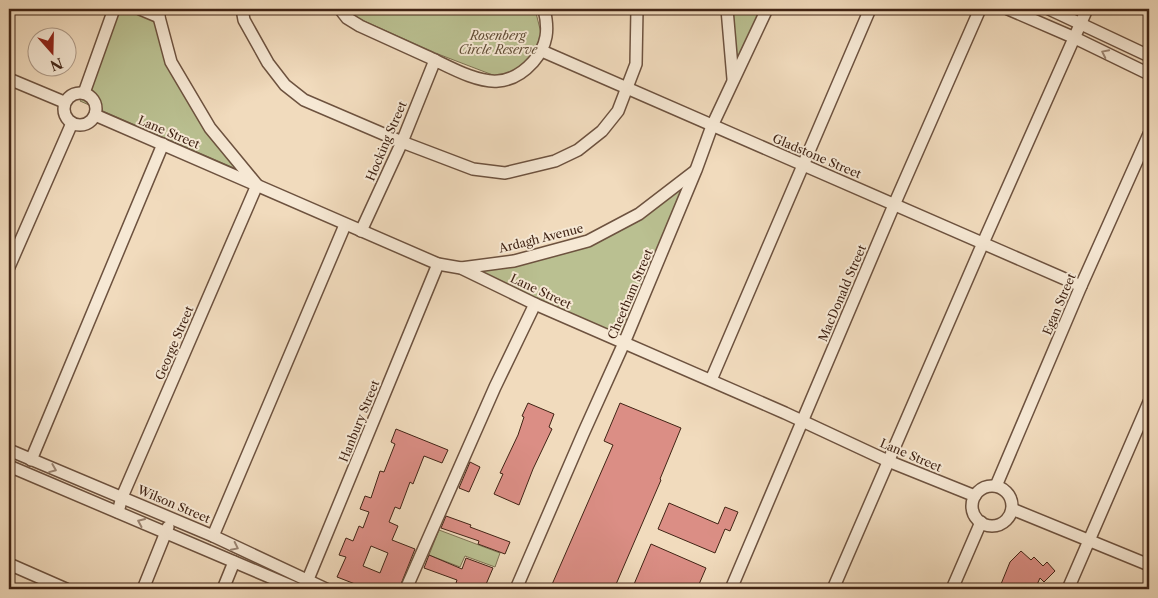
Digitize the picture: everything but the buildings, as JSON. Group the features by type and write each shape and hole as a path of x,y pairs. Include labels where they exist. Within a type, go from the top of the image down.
{"street":[{"path":"84,93 114,9"},
{"path":"140,9 159,13 171,62 210,128 257,185"},
{"path":"242,9 244,20 268,63 285,85 304,100 402,142 473,169 505,172 555,161 578,150 602,131 618,111 636,64 637,9"},
{"path":"340,9 347,18 360,26 483,80 498,81 522,73 542,52 548,23 544,9"},
{"path":"727,9 733,81"},
{"name":"Cheetham Street","path":"516,589 624,343 696,170 712,126 767,9"},
{"path":"711,380 870,9"},
{"name":"MacDonald Street","path":"731,589 894,205 980,9"},
{"path":"1008,9 1075,38 1149,74"},
{"path":"1049,9 1081,22 1149,56"},
{"path":"833,589 1075,38 1086,9"},
{"name":"Gladstone Street","path":"542,52 1081,286"},
{"name":"Hocking Street","path":"361,231 402,142 435,60"},
{"path":"9,79 64,102"},
{"path":"84,93 95,101 95,115 93,119 85,124 72,123 63,112 64,102 70,95 84,93"},
{"name":"Lane Street","path":"95,115 438,264 461,268 535,304 711,380 888,461 975,496"},
{"path":"9,267 72,123"},
{"name":"Egan Street","path":"996,486 1081,286 1149,134"},
{"path":"31,460 163,144"},
{"name":"Ardagh Avenue","path":"461,268 514,261 588,241 639,214 696,170"},
{"name":"George Street","path":"118,512 122,497 257,185"},
{"path":"213,536 345,224"},
{"name":"Hanbury Street","path":"306,585 438,264"},
{"path":"406,589 495,387 535,304"},
{"path":"1068,589 1149,402"},
{"name":"Wilson Street","path":"9,450 213,536 306,585 326,589"},
{"path":"9,466 298,589"},
{"path":"996,486 1005,490 1010,497 1012,508 1010,515 1002,523 993,525 981,522 973,510 975,496 982,488 996,486"},
{"path":"1012,508 1149,565"},
{"path":"143,589 172,518"},
{"path":"952,589 981,522"},
{"path":"222,589 234,562"},
{"path":"9,564 66,589"}],"green space":[{"path":"119,9 157,9 168,64 241,171 80,101"},
{"name":"Rosenberg Circle Reserve","path":"349,9 535,9 541,33 536,49 523,68 498,77 438,54 353,16"},
{"path":"727,9 767,9 733,81"},
{"path":"696,170 624,343 461,268 588,241"},
{"path":"439,530 500,553 495,567 465,556 460,567 429,555"}]}
